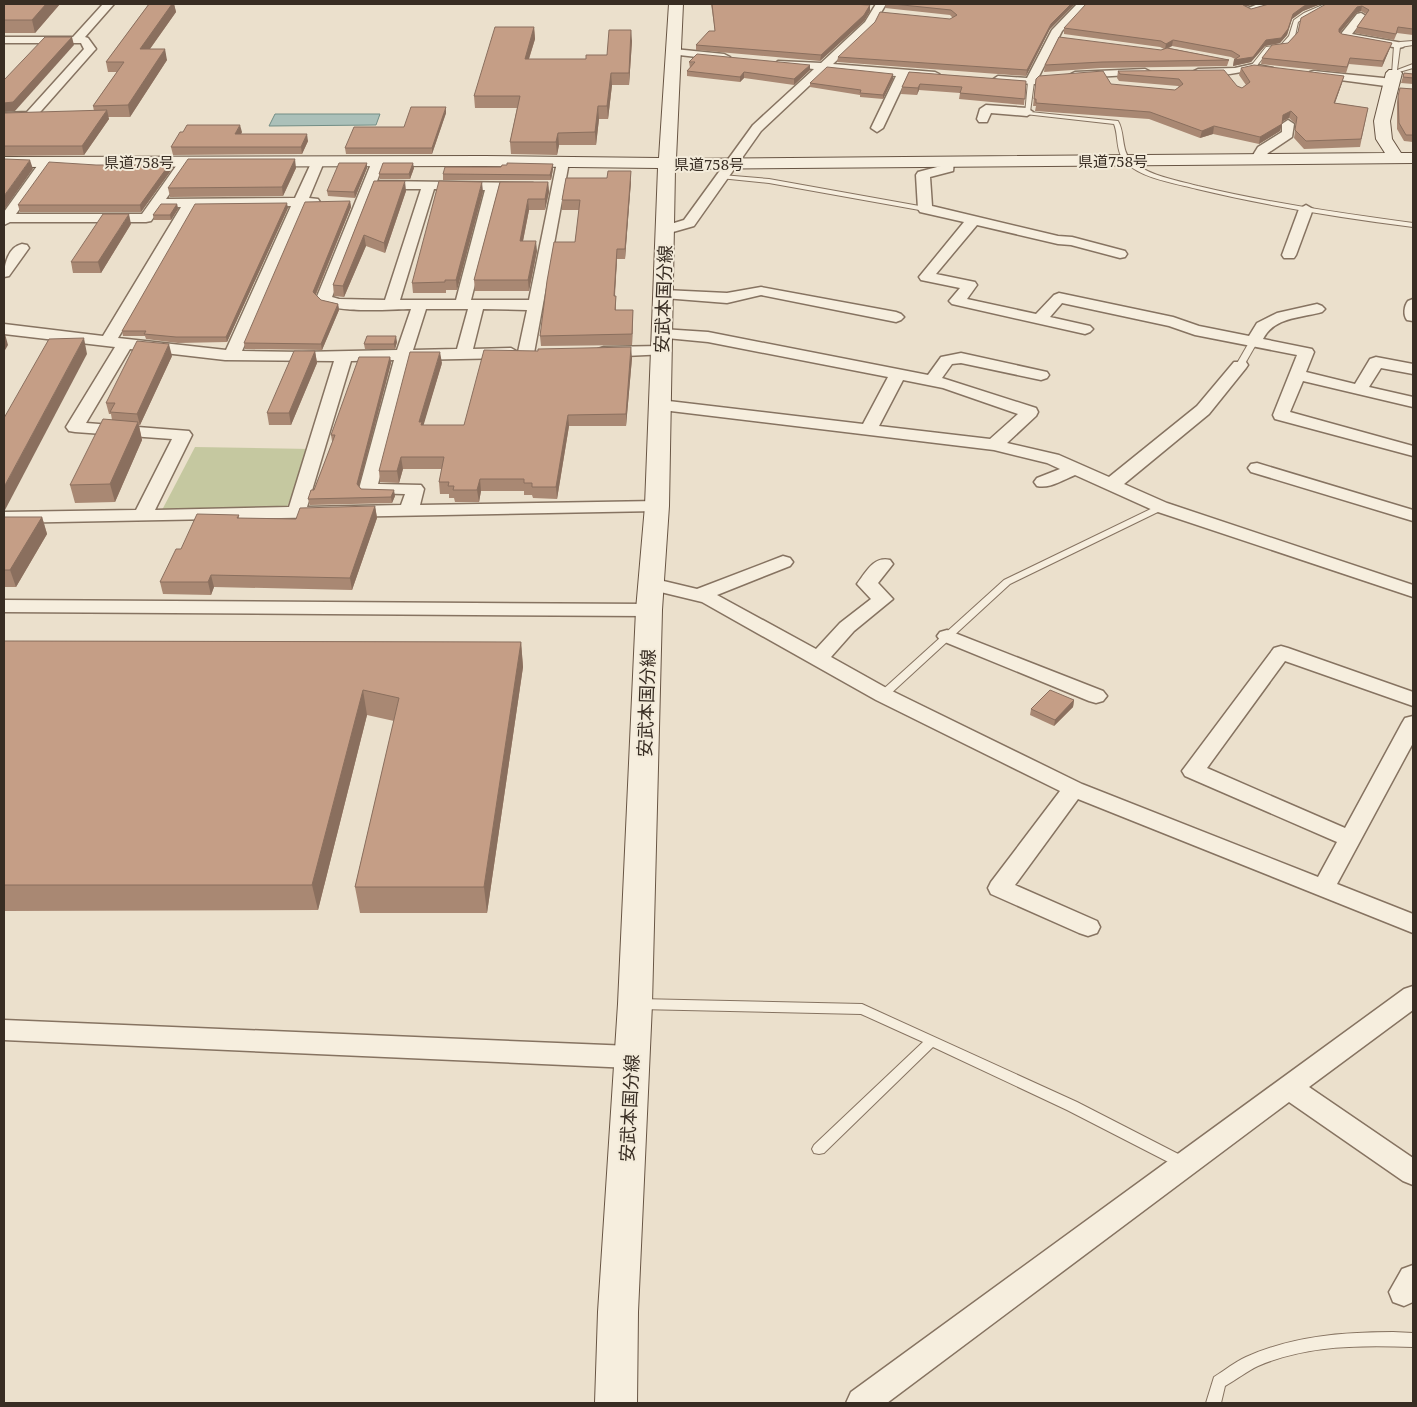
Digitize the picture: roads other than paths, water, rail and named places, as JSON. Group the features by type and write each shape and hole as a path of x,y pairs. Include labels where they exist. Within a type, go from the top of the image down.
{"main road":[{"name":"安武本国分線","path":"616,1403 618,1312 635,1004 650,597 657,506 668,164 676,4"},
{"path":"1396,83 1382,121 1384,139 1405,158"},
{"name":"県道758号","path":"4,162 563,162 668,164 727,171 948,162 1405,158"}],"street":[{"path":"77,39 109,4"},
{"path":"981,79 1035,79 1058,38 1058,30 1082,4"},
{"path":"1249,10 1268,4"},
{"path":"666,230 689,223 757,128 869,24 880,9 863,5"},
{"path":"1361,16 1345,36 1399,45"},
{"path":"4,40 77,39 84,40 90,49 30,116 4,117"},
{"path":"674,52 740,59"},
{"path":"1217,60 1284,72"},
{"path":"768,62 952,77"},
{"path":"1190,72 1227,72 1253,67"},
{"path":"1062,76 1162,72"},
{"path":"1227,72 1236,83"},
{"path":"1105,73 1114,86"},
{"path":"1304,73 1396,83"},
{"path":"877,128 903,74"},
{"path":"983,119 986,109 1027,112"},
{"path":"1256,160 1264,150 1288,134 1288,124"},
{"path":"6,219 47,162"},
{"path":"6,219 146,218 186,162"},
{"path":"232,355 318,162"},
{"path":"378,162 324,299 337,304 535,305"},
{"path":"526,353 535,305 549,186 563,162"},
{"path":"948,162 948,168 923,175 925,210 1058,240 1072,241 1120,254"},
{"path":"370,185 549,186"},
{"path":"391,304 429,185"},
{"path":"464,354 470,305 493,186"},
{"path":"156,203 326,202"},
{"path":"143,515 183,436 75,427 116,342 190,203"},
{"path":"1289,254 1306,209"},
{"path":"973,220 926,277 970,285 957,301 1085,329"},
{"path":"4,273 22,248"},
{"path":"664,294 728,298 761,290 896,317"},
{"path":"1039,319 1059,298 1173,322 1195,330 1306,352 1281,415 1413,451"},
{"path":"409,511 415,490 368,489 403,355 420,305"},
{"path":"1254,341 1262,326 1282,316 1317,309"},
{"path":"4,329 232,355 344,356 545,353"},
{"path":"584,352 708,337 947,384 1030,412 994,445"},
{"path":"296,513 344,356"},
{"path":"932,381 947,360 961,358 1040,375"},
{"path":"1360,390 1376,362 1413,369"},
{"path":"1111,485 1203,410 1240,365"},
{"path":"868,430 898,374"},
{"path":"1297,375 1413,402"},
{"path":"660,405 994,445 1053,459 1161,507 1413,591"},
{"path":"1257,468 1413,516"},
{"path":"1043,482 1075,469"},
{"path":"4,518 657,506"},
{"path":"699,596 783,562"},
{"path":"818,659 847,627 883,598 867,584 883,564"},
{"path":"4,606 699,596 709,598 883,695 1074,789 1413,924"},
{"path":"947,636 1096,696"},
{"path":"1350,838 1193,771 1281,652 1413,699"},
{"path":"1323,889 1413,723"},
{"path":"1074,789 1000,888 1088,928"},
{"path":"878,1399 1184,1164 1413,996"},
{"path":"4,1030 631,1057"},
{"path":"1288,1087 1413,1173"}],"lane":[{"path":"1253,67 1268,48 1283,46 1292,36 1296,21 1329,4"},
{"path":"1396,83 1397,46 1413,44"},
{"path":"1396,83 1413,66"},
{"path":"1035,79 1027,113 1116,122 1120,129 1124,155 1128,161 1152,175 1245,200 1413,225"},
{"path":"727,171 768,181 925,210"},
{"path":"1240,365 1254,341"},
{"path":"883,695 1008,582 1161,507"},
{"path":"635,1004 862,1009 1072,1106 1184,1164"},
{"path":"819,1149 932,1041"},
{"path":"1214,1403 1219,1382 1252,1362 1306,1345 1377,1338 1413,1340"}],"water":[{"path":"275,114 380,114 376,125 269,126"}]}
